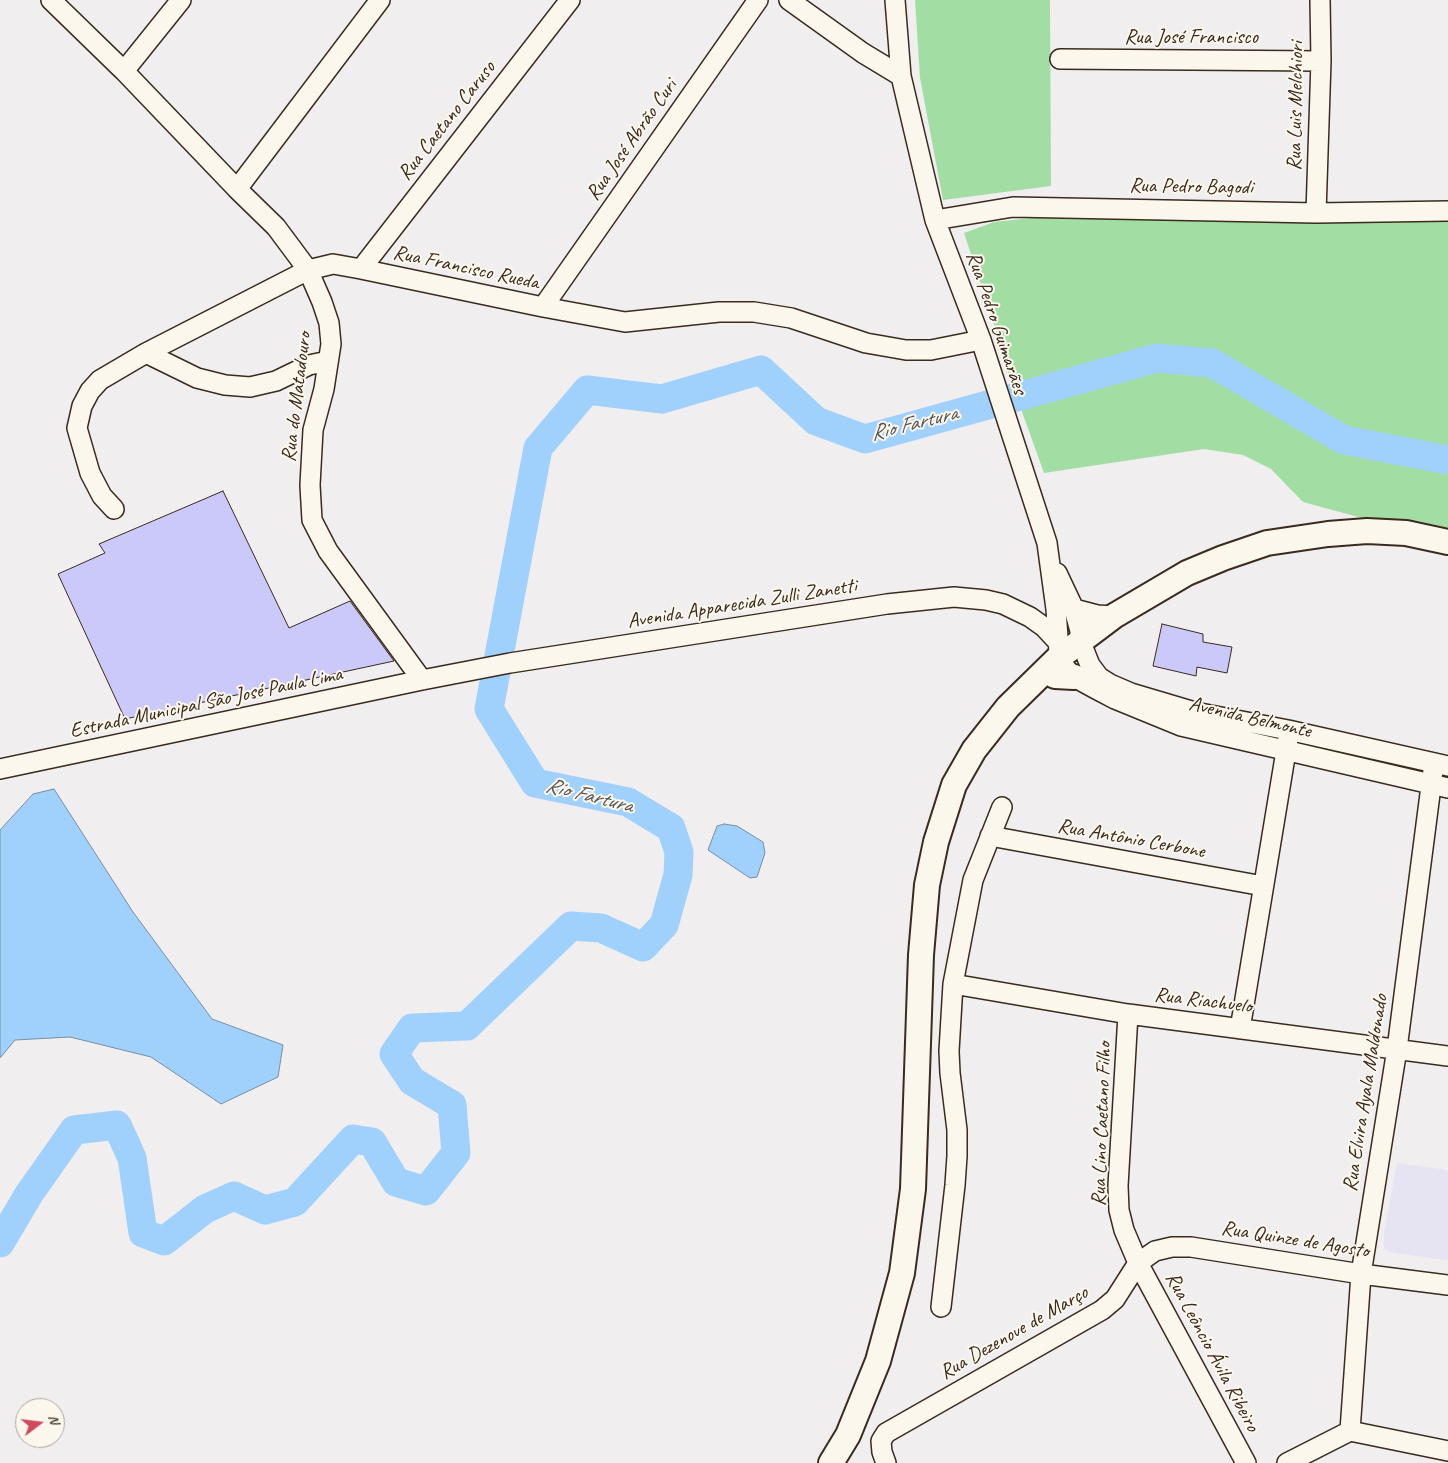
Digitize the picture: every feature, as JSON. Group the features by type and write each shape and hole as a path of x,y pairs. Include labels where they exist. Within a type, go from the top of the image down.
{"main road":[{"path":"1068,659 1114,616 1187,573 1267,543 1328,534 1367,531 1406,533 1448,542"},
{"path":"831,1463 848,1436 878,1361 902,1273 913,1189 920,955 927,884 936,842 954,785 974,750 1008,707 1160,589"}],"street":[{"path":"50,0 124,72 237,190 276,227 308,270"},
{"path":"124,72 181,0"},
{"path":"237,190 380,0"},
{"name":"Rua Caetano Caruso","path":"361,269 570,0"},
{"name":"Rua José Abrão Curi","path":"543,307 758,0"},
{"path":"788,0 863,53 901,76"},
{"name":"Rua Pedro Guimarães","path":"895,0 901,76 935,220 981,340 1003,413 1047,543 1057,622 1068,659"},
{"name":"Rua Luis Melchiori","path":"1316,213 1321,60 1320,0"},
{"name":"Rua José Francisco","path":"1060,59 1321,60"},
{"name":"Rua Pedro Bagodi","path":"935,220 1013,207 1316,213 1448,211"},
{"name":"Rua Francisco Rueda","path":"114,509 102,496 90,473 77,428 82,406 90,391 100,380 146,353 308,270 333,264 625,322 719,312 754,312 791,318 866,343 906,350 931,350 981,340"},
{"name":"Rua do Matadouro","path":"308,270 329,323 330,344 324,389 313,430 310,485 312,520 328,551 422,680"},
{"path":"146,353 197,378 225,385 250,387 276,381 309,365 328,361"},
{"path":"1047,543 1058,574 1074,609 1078,625 1068,659"},
{"name":"Avenida Apparecida Zulli Zanetti","path":"422,680 510,663 887,604 954,597 986,600 1003,604 1030,617 1044,628 1068,659"},
{"path":"1074,609 1097,615 1114,616"},
{"path":"1030,617 1048,622 1069,620 1073,616 1074,609"},
{"name":"Avenida Belmonte","path":"1068,659 1090,665 1099,677 1130,693 1195,712 1288,730 1441,765"},
{"name":"Avenida Belmonte","path":"1068,659 1115,699 1181,726 1440,786"},
{"name":"Estrada Municipal São José Paula Lima","path":"0,770 422,680"},
{"path":"1240,1029 1287,750 1288,730"},
{"name":"Rua Elvira Ayala Maldonado","path":"1350,1431 1361,1274 1440,786 1441,765"},
{"path":"941,1307 957,1156 949,1050 953,984 973,880 1002,807"},
{"name":"Rua Antônio Cerbone","path":"990,836 1263,886"},
{"name":"Rua Riachuelo","path":"953,984 1128,1014 1448,1056"},
{"name":"Rua Lino Caetano Filho","path":"1128,1014 1118,1186 1119,1210 1124,1230 1138,1262"},
{"name":"Rua Quinze de Agosto","path":"1138,1262 1155,1251 1190,1247 1361,1274 1448,1285"},
{"name":"Rua Dezenove de Março","path":"886,1463 881,1441 886,1433 1102,1310 1114,1299 1138,1262"},
{"name":"Rua Leôncio Ávila Ribeiro","path":"1138,1262 1246,1463"},
{"path":"1287,1463 1350,1431 1448,1451"}],"shaded area":[{"path":"1397,1163 1448,1170 1448,1260 1393,1253 1384,1249 1384,1233"}],"green space":[{"path":"915,0 1050,0 1051,186 943,200 920,78"},
{"path":"1125,208 1303,223 1448,213 1448,535 1369,520 1303,502 1271,469 1243,455 1204,449 1044,473 1006,367 964,233 994,222"}],"water":[{"path":"54,789 133,912 212,1019 283,1045 278,1077 221,1104 151,1057 70,1037 15,1040 0,1058 0,830 33,794"},
{"path":"724,824 737,826 763,842 765,853 757,877 750,878 708,850 717,826"}],"building":[{"path":"223,491 289,628 350,601 394,661 125,719 58,574 105,553 99,544"},
{"path":"1162,624 1203,634 1203,642 1232,647 1227,673 1197,667 1196,676 1153,666"}],"waterway":[{"name":"Rio Fartura","path":"0,1243 29,1194 74,1130 117,1125 132,1158 143,1233 164,1241 205,1209 234,1196 265,1210 295,1202 353,1139 372,1142 396,1182 426,1191 456,1153 452,1105 412,1081 394,1054 412,1028 467,1026 571,926 601,928 643,947 664,925 678,875 679,852 671,828 628,802 535,783 489,709 538,448 587,390 662,399 761,370 816,421 865,439 1157,358 1212,363 1344,440 1448,460"}]}
